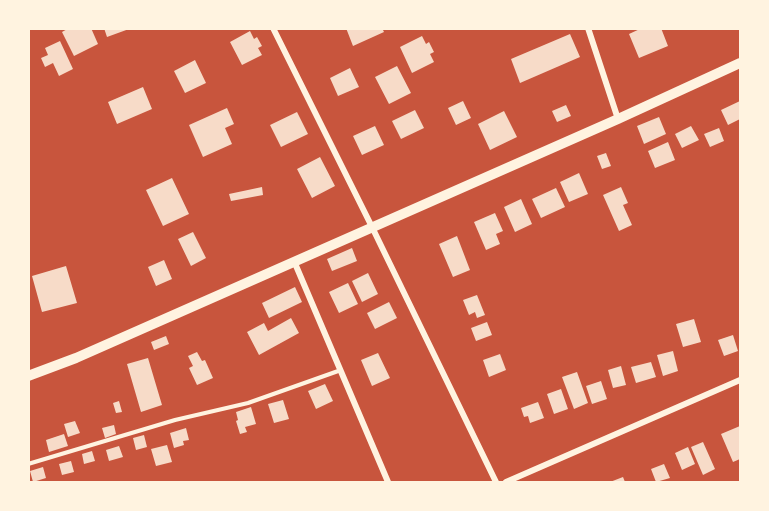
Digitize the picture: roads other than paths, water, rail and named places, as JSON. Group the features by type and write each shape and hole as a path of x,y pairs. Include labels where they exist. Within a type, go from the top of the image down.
{"main road":[{"path":"28,376 76,358 741,63"}],"street":[{"path":"273,28 496,483"},
{"path":"588,28 618,119"},
{"path":"294,261 388,483"},
{"path":"506,483 741,380"}],"lane":[{"path":"28,464 175,420 248,403 341,370"}]}
